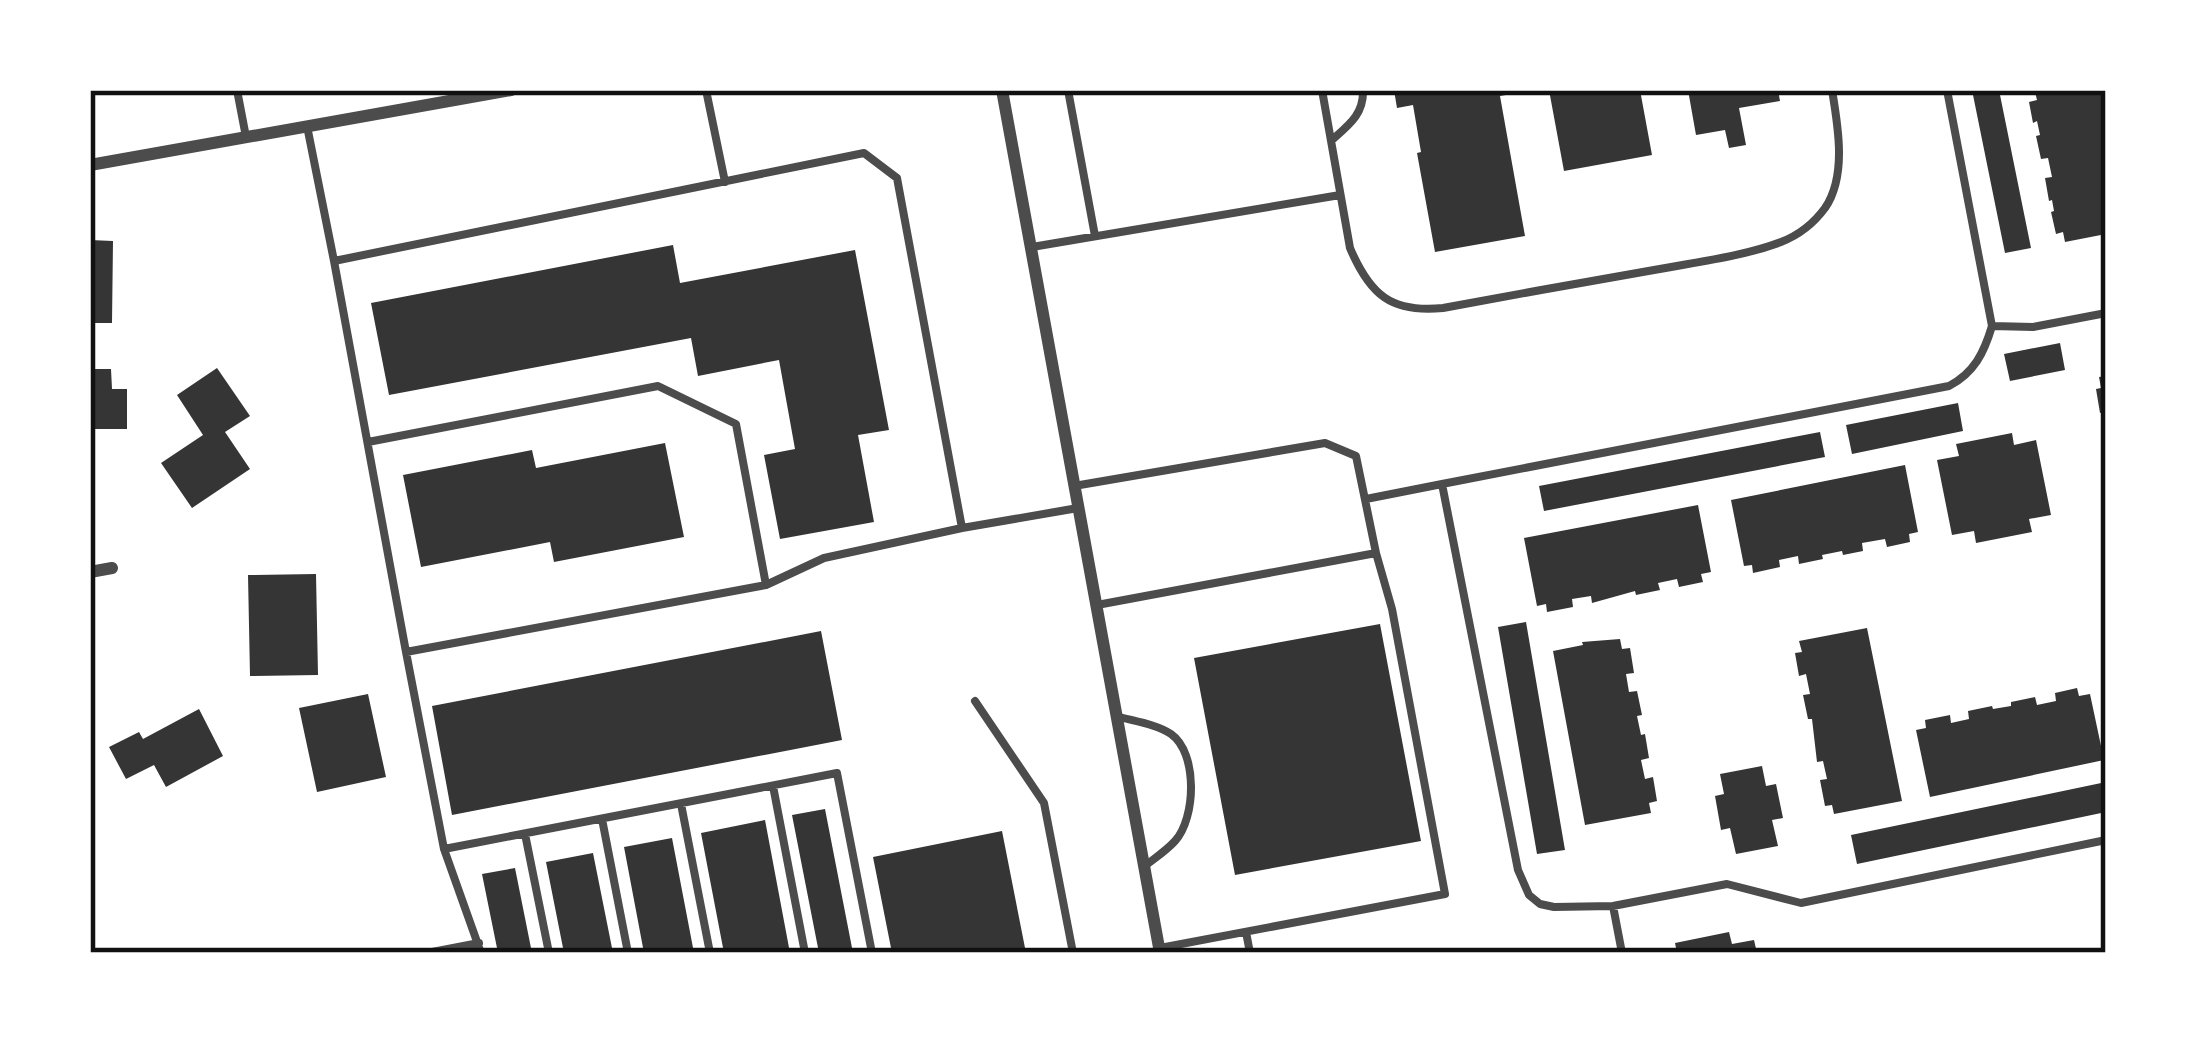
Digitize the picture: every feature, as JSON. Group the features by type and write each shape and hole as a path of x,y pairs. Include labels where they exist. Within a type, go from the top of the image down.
{"street":[{"path":"90,165 510,90"},
{"path":"1001,90 1159,951"},
{"path":"90,572 112,568"}],"lane":[{"path":"237,90 246,137"},
{"path":"706,90 724,182"},
{"path":"1068,90 1095,237"},
{"path":"1322,90 1350,248 1360,272 1374,291 1394,304 1418,310 1751,251 1784,241 1807,228 1827,205 1836,183 1832,90"},
{"path":"1330,140 1353,122 1363,90"},
{"path":"1366,499 1949,386 1973,369 1992,326 1947,90"},
{"path":"308,126 444,849 480,948 428,953"},
{"path":"334,261 864,153 897,178 962,528"},
{"path":"1030,248 1340,195"},
{"path":"1992,326 2033,327 2106,314"},
{"path":"368,442 658,386 736,424 766,586"},
{"path":"1074,486 1325,443 1356,456 1392,609 1445,894 1159,951"},
{"path":"1442,484 1522,883 1540,904 1571,909 1613,906 1727,884 1801,903 2106,840"},
{"path":"406,652 766,586 824,558 1078,508"},
{"path":"1096,605 1376,554"},
{"path":"975,700 1044,803 1073,953"},
{"path":"1116,716 1167,731 1179,742 1186,759 1190,805 1184,828 1144,867"},
{"path":"444,849 837,773 872,953"},
{"path":"772,786 805,953"},
{"path":"681,804 710,953"},
{"path":"602,819 628,953"},
{"path":"525,834 549,953"},
{"path":"1613,906 1622,953"},
{"path":"1246,932 1250,953"}],"building":[{"path":"1394,90 1523,90 1500,96 1525,236 1435,252 1413,105 1397,108"},
{"path":"1549,90 1640,90 1652,155 1564,171"},
{"path":"1688,90 1778,90 1780,101 1739,108 1746,145 1729,148 1725,130 1696,135"},
{"path":"1972,90 1999,90 2031,248 2005,253"},
{"path":"2104,90 2106,234 2065,242 2063,232 2056,234 2045,178 2052,177 2048,158 2041,159 2036,136 2040,135 2029,102 2037,100 2035,92"},
{"path":"90,240 113,241 112,323 90,323"},
{"path":"673,245 680,283 855,250 889,430 858,435 874,522 780,539 764,455 795,449 779,360 698,376 691,338 389,395 371,303"},
{"path":"2060,343 2065,370 2010,381 2004,354"},
{"path":"217,368 250,416 225,432 250,469 192,508 161,463 203,435 177,395"},
{"path":"90,369 111,369 112,389 127,389 127,429 90,429"},
{"path":"2106,376 2106,412 2100,413 2096,389 2101,388 2099,377"},
{"path":"1958,403 1963,431 1852,454 1846,425"},
{"path":"1820,432 1825,457 1544,511 1539,486"},
{"path":"2012,433 2014,445 2036,440 2051,515 2029,519 2032,532 1976,543 1974,531 1952,535 1937,460 1959,456 1956,444"},
{"path":"665,443 684,537 554,562 550,542 421,567 403,475 532,450 536,468"},
{"path":"1905,465 1918,532 1909,534 1910,542 1887,547 1885,539 1862,543 1863,551 1822,555 1823,559 1799,564 1798,556 1779,560 1780,567 1753,573 1752,565 1744,566 1731,500"},
{"path":"1698,505 1711,572 1701,574 1703,582 1679,587 1677,579 1658,583 1660,590 1636,595 1635,591 1592,603 1591,596 1572,599 1573,607 1547,612 1546,604 1537,606 1524,538"},
{"path":"316,574 318,675 250,676 248,575"},
{"path":"1526,622 1565,850 1537,854 1498,627"},
{"path":"1380,624 1421,841 1235,875 1194,658"},
{"path":"1867,628 1902,801 1834,814 1832,805 1825,806 1820,780 1827,779 1823,761 1817,762 1812,719 1808,719 1803,695 1810,694 1806,674 1799,676 1795,653 1802,652 1799,641"},
{"path":"821,631 842,740 452,815 432,706"},
{"path":"1620,639 1622,649 1630,648 1634,673 1626,674 1629,692 1637,691 1642,715 1637,716 1649,758 1641,760 1645,779 1653,777 1657,801 1649,803 1651,813 1585,825 1553,651 1582,642"},
{"path":"2077,688 2079,696 2090,694 2104,760 1930,797 1916,730 1926,728 1925,720 1950,715 1951,723 1969,719 1968,711 2011,706 2011,702 2035,697 2037,705 2056,701 2055,693"},
{"path":"368,694 386,777 317,792 299,708"},
{"path":"199,709 223,756 166,787 154,765 126,779 109,747 139,732 143,739"},
{"path":"1762,766 1766,786 1776,784 1783,818 1772,820 1778,846 1736,854 1730,828 1721,830 1715,796 1724,794 1720,774"},
{"path":"2106,782 2106,812 1857,864 1851,835"},
{"path":"825,809 853,953 819,953 792,815"},
{"path":"765,820 790,953 724,953 701,833"},
{"path":"1002,831 1026,953 892,953 873,857"},
{"path":"672,838 694,953 644,953 624,847"},
{"path":"593,853 613,953 564,953 546,862"},
{"path":"515,868 532,953 498,953 482,874"},
{"path":"1729,932 1732,944 1754,940 1757,953 1677,953 1675,943"}]}
